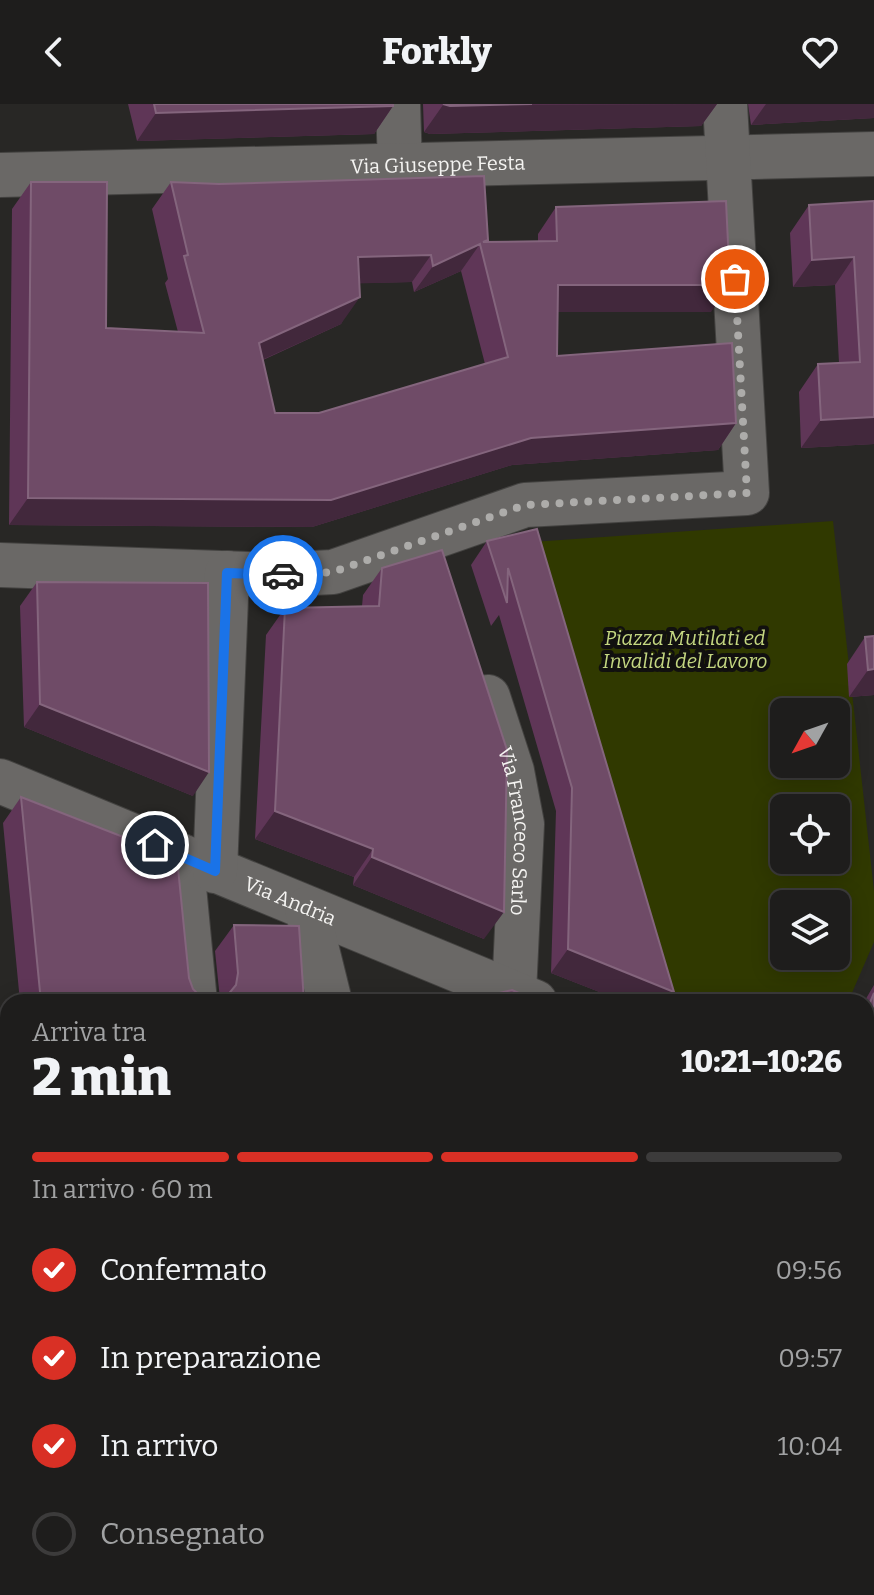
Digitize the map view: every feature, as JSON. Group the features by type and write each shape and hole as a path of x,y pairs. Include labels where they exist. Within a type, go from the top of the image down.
{"street":[{"path":"398,104 400,166"},
{"path":"0,565 274,575 333,572 525,505 747,493 725,104"},
{"name":"Via Giuseppe Festa","path":"0,175 874,154"},
{"path":"435,535 449,579"},
{"path":"195,994 198,864 227,573"},
{"name":"Via Franceco Sarlo","path":"474,653 512,771 522,824 525,994"},
{"name":"Via Andria","path":"0,781 515,994"},
{"path":"307,909 328,994"}],"green space":[{"name":"Piazza Mutilati ed Invalidi del Lavoro","path":"833,521 874,891 874,942 851,994 665,994 532,542"}],"building":[{"path":"154,104 393,104 393,106 156,113"},
{"path":"443,104 532,104 450,106"},
{"path":"484,176 488,240 483,242 557,241 556,207 726,201 730,285 558,285 557,356 732,343 736,423 531,438 331,500 28,498 31,182 107,182 106,328 204,333 184,256 188,255 171,182 219,184","holes":["480,244 508,357 319,413 275,413 259,343 360,297 358,257 431,255 433,266"]},
{"path":"874,201 874,417 821,420 818,364 860,362 854,257 812,260 809,205"},
{"path":"537,529 674,992 568,949 572,788 508,568 507,603 487,541"},
{"path":"442,550 507,750 504,912 372,857 373,849 275,811 285,608 379,606 382,568"},
{"path":"37,582 208,583 209,772 40,704"},
{"path":"874,636 874,669 868,670 865,637"},
{"path":"21,797 177,858 189,978 198,994 40,994"},
{"path":"234,925 299,926 303,994 229,994 236,985 238,973"},
{"path":"512,990 521,994 495,994"}],"way so far":[{"path":"283,575 333,572 525,505 747,493 735,279"}],"route":[{"path":"155,845 215,871 227,573 283,575"}]}
